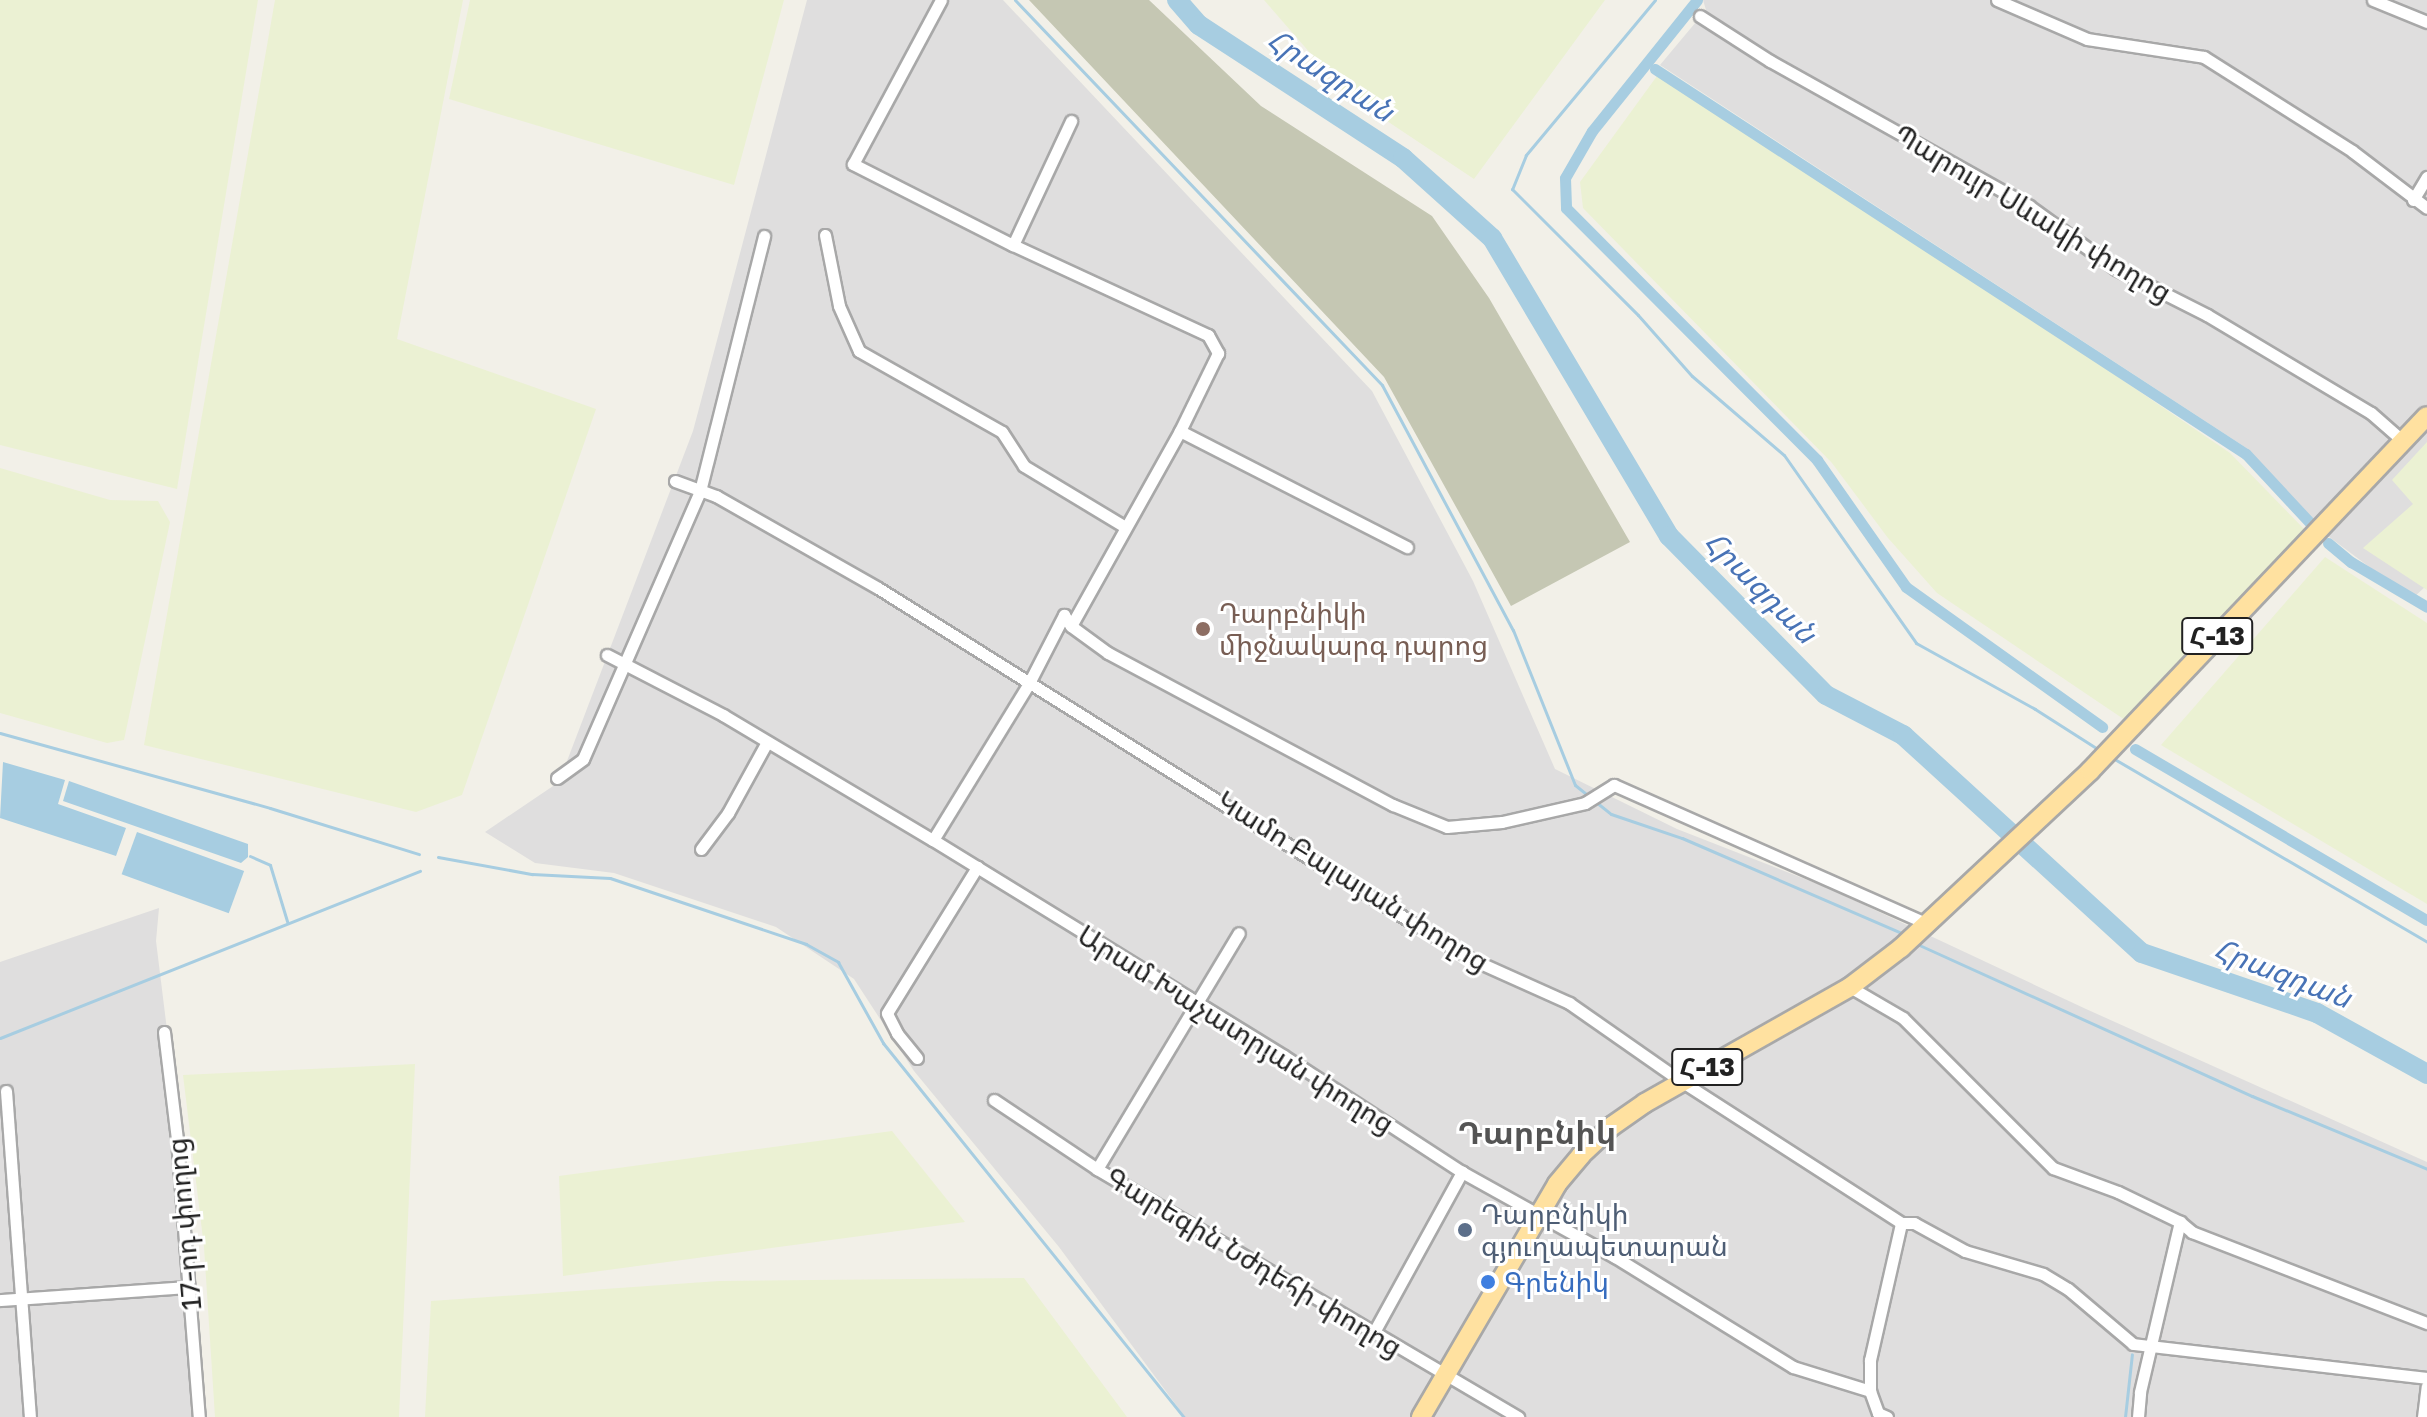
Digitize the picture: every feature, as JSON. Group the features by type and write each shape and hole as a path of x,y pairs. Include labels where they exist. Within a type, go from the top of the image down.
{"main road":[{"name":"Հ-13","path":"1421,1417 1565,1172 1597,1138 1681,1081 1850,987 1901,948 2098,764 2427,416"}],"street":[{"path":"941,0 853,164 1013,245 1208,335 1215,342 1218,353 1180,431 1071,626"},
{"path":"1997,0 2087,39 2204,57 2352,151 2427,208"},
{"path":"2373,0 2427,22"},
{"name":"Պարույր Սևակի փողոց","path":"1700,16 1770,61 2029,206 2116,269 2248,339 2371,413 2403,441"},
{"path":"1013,245 1071,121"},
{"path":"2413,200 2427,177"},
{"path":"825,235 839,306 859,351 1002,432 1024,466 1125,527"},
{"path":"557,778 583,759 700,491 764,236"},
{"path":"1180,431 1407,547"},
{"name":"Կամո Բալայան փողոց","path":"675,481 700,491 878,588 1028,685 1152,757 1469,958 1569,1003 1681,1081 1901,1223 1914,1223 1965,1251 2043,1274 2068,1289 2133,1344 2150,1349"},
{"path":"933,840 1028,685 1064,615 1071,626 1108,653 1393,805 1447,827 1502,822 1585,803 1614,785 1922,929"},
{"name":"Արամ Խաչատրյան փողոց","path":"607,655 723,715 933,840 1284,1056 1462,1172 1655,1281 1793,1367 1870,1391"},
{"path":"701,849 728,813 767,742"},
{"path":"917,1058 897,1033 887,1013 977,867"},
{"path":"1097,1169 1239,933"},
{"path":"1850,987 1903,1018 2053,1168 2118,1192 2180,1222 2192,1232 2427,1323"},
{"name":"17-րդ փողոց","path":"164,1032 177,1140 186,1287 193,1329 199,1417"},
{"path":"6,1091 30,1417"},
{"name":"Գարեգին Նժդեհի փողոց","path":"994,1100 1097,1169 1518,1417"},
{"path":"1374,1332 1462,1172"},
{"path":"2138,1417 2150,1349 2180,1222"},
{"path":"1880,1416 1870,1391 1874,1333 1901,1223"},
{"path":"0,1300 186,1287"},
{"path":"2150,1349 2427,1378"},
{"path":"2423,1417 2427,1386"}],"shaded area":[{"path":"0,0 258,0 177,489 0,445"},
{"path":"275,0 463,0 397,339 596,409 462,795 416,812 144,745"},
{"path":"470,0 784,0 734,185 449,99"},
{"name":"Դարբնիկ","path":"807,0 1003,0 1372,391 1473,581 1555,769 1677,829 1828,888 2086,1009 2427,1162 2427,1417 1185,1417 1059,1247 914,1071 854,979 776,927 614,873 535,863 485,832 559,782 693,431"},
{"path":"1029,0 1149,0 1261,106 1432,216 1489,298 1630,542 1511,606 1384,377"},
{"path":"1264,0 1605,0 1474,179 1345,93"},
{"path":"1703,0 2427,0 2427,585 2412,599 2312,524 2248,449 1660,65 1706,10"},
{"path":"1657,76 2015,307 2230,453 2307,532 2125,720 1937,593 1888,538 1832,463 1583,208 1580,182"},
{"path":"2427,442 2427,590 2363,548 2413,504 2392,480"},
{"path":"0,468 110,500 158,501 170,522 124,740 107,743 0,713"},
{"path":"2325,557 2427,623 2427,904 2161,745"},
{"path":"159,908 156,941 194,1248 205,1417 0,1417 0,962"},
{"path":"415,1064 399,1417 215,1417 204,1247 183,1075"},
{"path":"892,1131 965,1222 563,1276 559,1176"},
{"path":"1024,1278 1127,1417 425,1417 431,1301 719,1281"}],"water":[{"path":"3,762 65,780 58,804 126,828 116,856 0,818"},
{"path":"69,781 248,844 248,857 241,863 63,801"},
{"path":"137,832 244,871 229,913 122,874"}],"waterway":[{"path":"1015,0 1382,385 1513,630 1575,785 1590,797"},
{"name":"Հրազդան","path":"1177,0 1199,25 1403,158 1492,238 1669,536 1826,695 1903,735 2142,953 2317,1013 2427,1074"},
{"path":"1655,0 1526,155 1512,189 1638,315 1692,376 1784,455 1916,643 2035,709 2101,751"},
{"path":"1697,0 1592,131 1565,178 1566,208 1817,460 1906,587 2102,727"},
{"path":"1655,69 2246,454 2311,524"},
{"path":"2328,543 2351,562 2427,607"},
{"path":"0,733 270,808 419,854"},
{"path":"2135,749 2427,920"},
{"path":"2111,757 2427,942"},
{"path":"1596,802 1611,814 1682,838 1904,934"},
{"path":"250,856 270,865 287,921"},
{"path":"438,857 532,874 610,878 806,944 838,962 883,1043 1184,1417"},
{"path":"0,1038 420,871"},
{"path":"1917,944 2252,1096 2427,1169"},
{"path":"2125,1417 2132,1354"}],"place":[{"name":"Դարբնիկի միջնակարգ դպրոց","path":"1203,629"},
{"name":"Դարբնիկի գյուղապետարան","path":"1465,1230"},
{"name":"Գրենիկ","path":"1488,1282"}],"district":[{"name":"Դարբնիկ","path":"1537,1132"}]}
